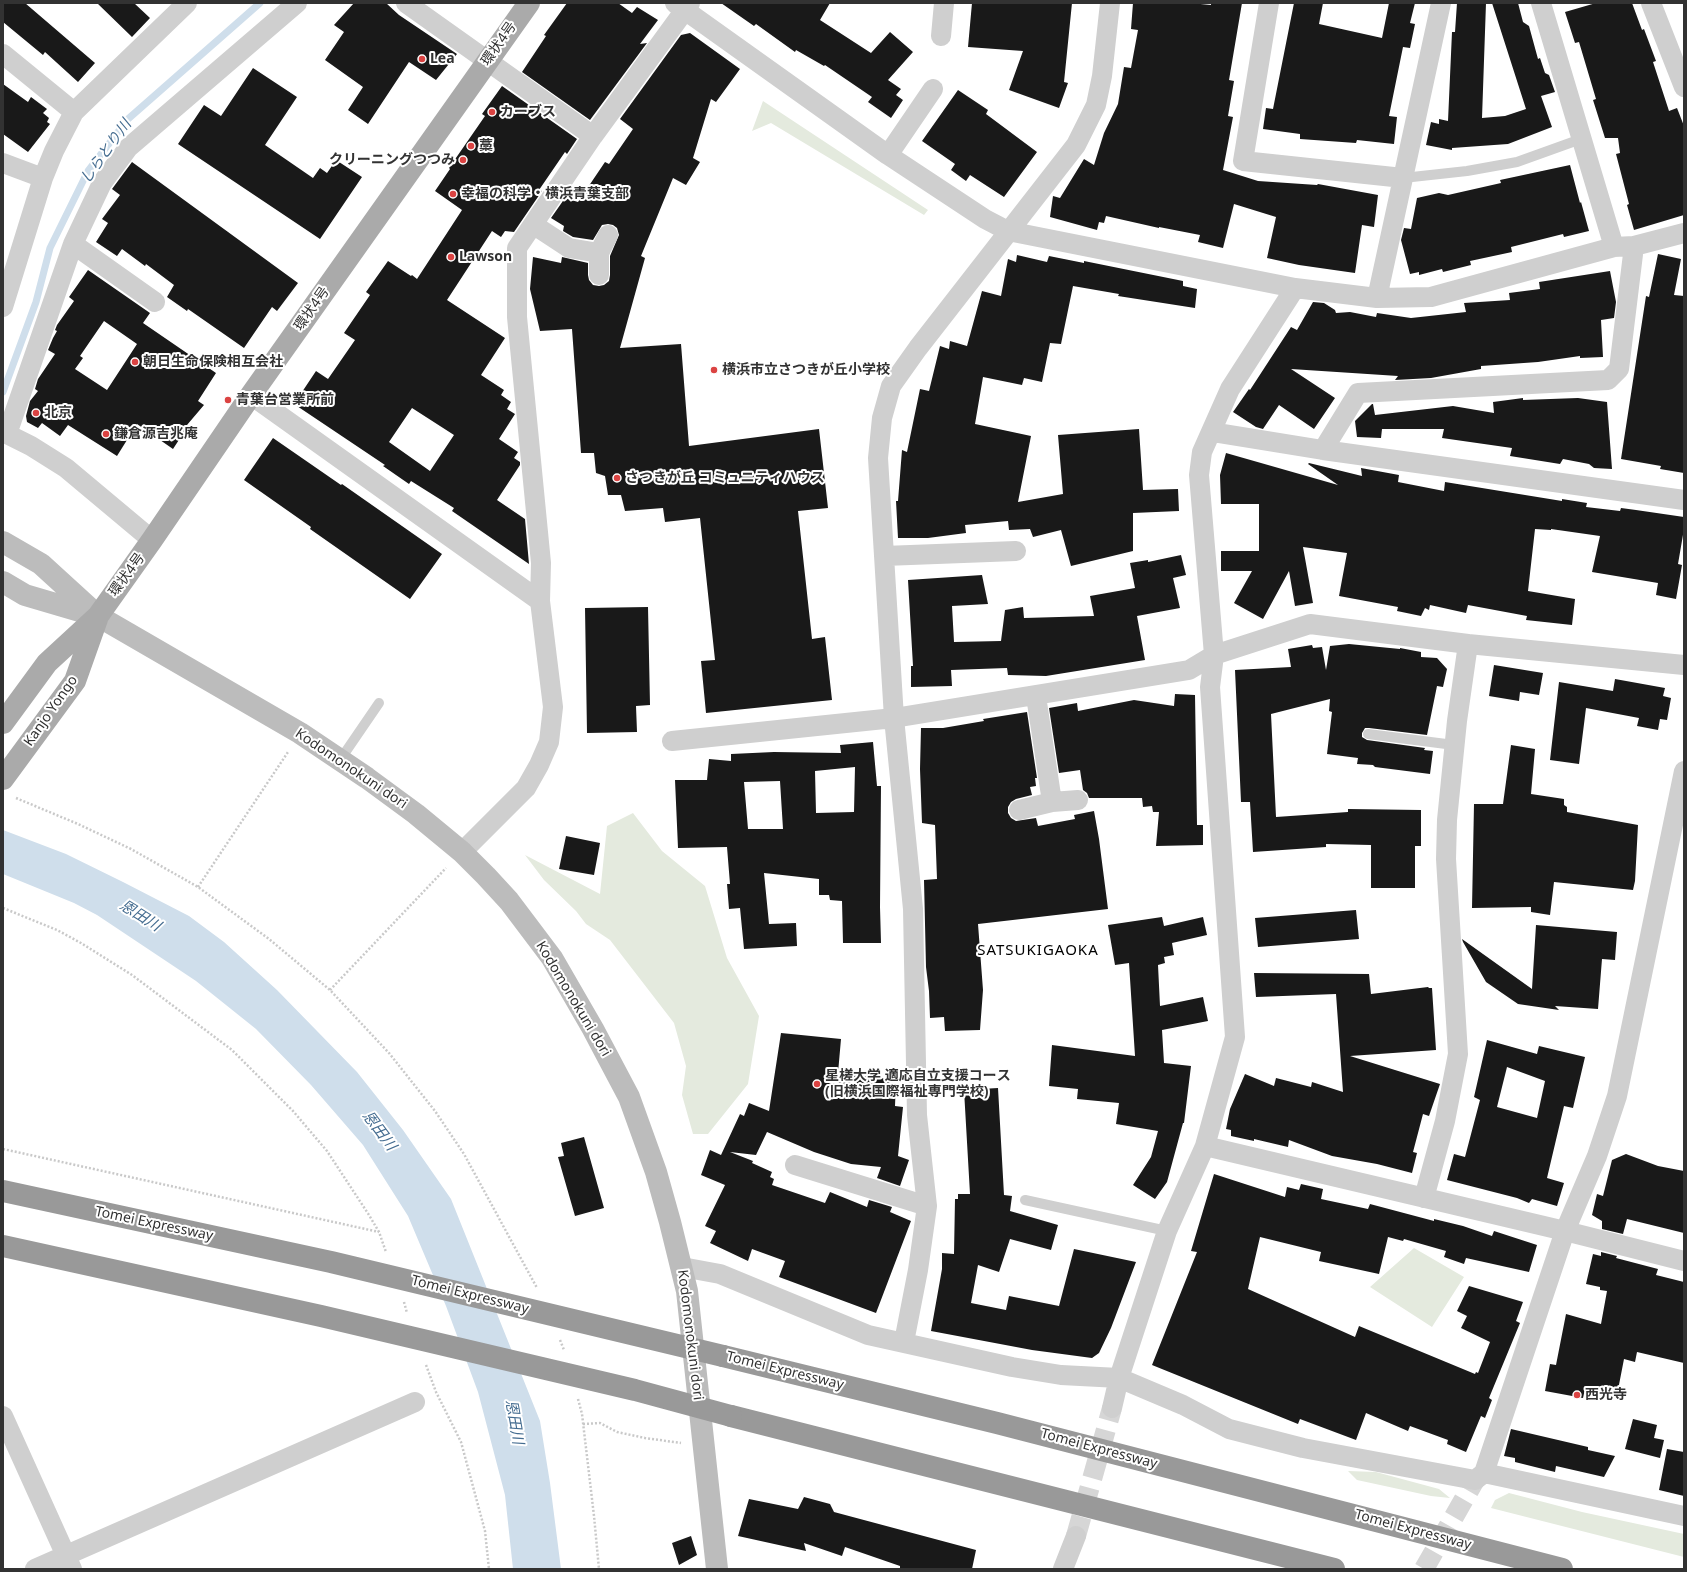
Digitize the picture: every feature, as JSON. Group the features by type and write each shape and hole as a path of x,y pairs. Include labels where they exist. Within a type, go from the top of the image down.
{"highway":[{"name":"Tomei Expressway","path":"3,1191 331,1262 997,1422 1562,1569"},
{"path":"3,1246 321,1316 635,1390 731,1416 1334,1569"}],"main road":[{"name":"環状4号","path":"98,616 251,395 529,3"},
{"name":"Kodomonokuni dori","path":"3,542 41,564 98,616 300,733 416,814 462,852 486,876 509,901 547,952 593,1029 629,1097 656,1172 687,1291 717,1569"},
{"name":"Kodomonokuni dori","path":"3,582 25,595 98,616"},
{"path":"3,723 47,662 98,616"},
{"name":"Kanjo Yongo","path":"3,779 75,681 98,616"}],"street":[{"path":"3,307 43,178 74,112 187,3"},
{"path":"152,540 66,468 5,433 73,244 102,183 128,148 297,3"},
{"path":"406,3 593,136"},
{"path":"941,36 944,3"},
{"path":"904,1342 918,1270 927,1206 917,1115 913,909 894,718 878,458 882,418 891,386 1008,231 1076,145 1096,105 1102,76 1110,3"},
{"path":"1269,3 1243,161 1403,178"},
{"path":"1377,298 1441,3"},
{"path":"1541,3 1614,248"},
{"path":"1651,3 1684,87"},
{"path":"462,852 526,788 539,765 549,742 553,707 540,601 541,563 517,317 518,248 683,5 888,155 985,219 1008,231 1295,288 1377,298 1431,297 1614,248 1634,246 1684,233"},
{"path":"3,54 74,112"},
{"path":"888,155 933,89"},
{"path":"3,163 43,178"},
{"path":"534,225 569,248 600,253"},
{"path":"599,274 600,253 608,234"},
{"path":"73,244 155,302"},
{"path":"1323,450 1358,393 1608,380 1619,369 1634,246"},
{"path":"1112,1408 1119,1378 1167,1231 1205,1146 1235,1036 1210,687 1214,655 1199,475 1202,452 1230,389 1295,288"},
{"path":"251,395 540,601"},
{"path":"1212,432 1323,450 1684,500"},
{"path":"884,556 1005,546"},
{"path":"672,741 894,718 1189,670 1214,655 1310,624 1468,644 1684,665"},
{"path":"1424,1198 1445,1121 1458,1054 1446,859 1447,820 1454,745 1468,644"},
{"path":"1036,696 1052,802"},
{"path":"682,1268 720,1274 868,1335 1012,1367 1061,1375 1119,1378 1183,1405 1229,1429 1303,1448 1475,1480 1484,1473 1565,1231 1597,1156 1617,1096 1684,771"},
{"path":"1019,810 1052,802 1078,800"},
{"path":"1205,1146 1565,1231 1684,1261"},
{"path":"795,1165 927,1206"},
{"path":"35,1569 69,1562 415,1402"},
{"path":"3,1416 69,1562"},
{"path":"1484,1473 1684,1516"},
{"path":"1063,1569 1076,1536"}],"lane":[{"path":"1403,178 1467,171 1517,162 1581,139"},
{"path":"340,760 379,703"},
{"path":"1368,734 1454,745"},
{"path":"1025,1200 1167,1231"}],"path":[{"path":"198,887 300,733"},
{"path":"15,798 78,824 130,849 198,887 270,939 330,990 389,1053 435,1111 464,1154 538,1290"},
{"path":"330,990 462,852"},
{"path":"3,908 56,930 132,975 232,1050 293,1111 327,1151 379,1232 387,1254"},
{"path":"3,1148 379,1232"},
{"path":"402,1298 408,1313"},
{"path":"560,1339 565,1353"},
{"path":"423,1358 436,1392 461,1442 485,1532 489,1569"},
{"path":"577,1394 582,1414 599,1569"},
{"path":"583,1424 600,1423 617,1432 665,1442 703,1445"}],"shaded area":[{"path":"763,101 928,210 924,215 771,123 752,131"},
{"path":"633,813 662,851 705,886 727,958 759,1016 748,1084 708,1134 693,1134 682,1095 686,1066 674,1023 610,940 586,924 576,911 544,880 525,855 600,894 607,826"},
{"path":"1414,1248 1464,1277 1432,1327 1370,1287"},
{"path":"1348,1471 1376,1472 1439,1489 1450,1498 1431,1496 1357,1480"},
{"path":"1509,1493 1582,1512 1684,1534 1684,1557 1491,1508 1495,1500"}],"water":[{"name":"恩田川","path":"3,830 66,854 123,882 189,916 224,942 277,990 357,1072 403,1130 451,1199 540,1421 561,1569 513,1569 505,1495 478,1392 446,1306 408,1216 363,1145 311,1085 256,1029 196,981 97,915 74,903 3,874"}],"building":[{"path":"3,3 25,3 95,63 78,82 45,52 43,55 3,22"},
{"path":"97,3 134,3 150,18 132,37"},
{"path":"354,3 386,3 399,15 457,54 436,80 409,62 368,124 348,110 363,87 325,60 344,32 334,25"},
{"path":"567,3 618,3 632,13 637,7 658,20 640,44 647,43 590,120 522,72 546,36 544,35"},
{"path":"721,3 830,3 820,20 871,53 890,32 913,52 888,80 901,89 896,95 903,100 891,118 868,102 872,97 825,65 824,66 796,50 795,52 756,24 754,26"},
{"path":"972,3 1072,3 1064,82 1068,83 1059,108 1009,90 1023,51 968,47"},
{"path":"1133,3 1190,3 1211,5 1211,3 1242,3 1229,80 1234,81 1228,116 1233,117 1223,170 1258,181 1318,184 1378,195 1374,227 1362,225 1355,273 1299,265 1267,258 1276,217 1234,204 1223,248 1198,242 1200,235 1159,228 1106,216 1104,223 1099,222 1097,230 1050,217 1053,196 1060,198 1084,159 1094,165 1104,133 1118,104 1124,67 1131,68 1138,30 1131,29"},
{"path":"1294,3 1323,3 1319,24 1382,38 1389,3 1415,3 1410,23 1415,24 1410,48 1403,47 1389,116 1397,117 1394,144 1357,140 1356,143 1300,139 1300,134 1263,129 1266,108 1273,109"},
{"path":"1457,3 1486,3 1482,118 1505,116 1526,109 1492,3 1518,3 1523,22 1529,26 1538,59 1540,58 1545,73 1549,75 1555,92 1541,96 1552,127 1508,144 1452,148 1452,150 1426,145 1431,122 1439,124 1439,119 1448,121 1452,32 1455,32"},
{"path":"1596,3 1632,3 1656,61 1653,62 1669,111 1677,108 1684,126 1684,215 1634,230 1616,154 1620,153 1618,138 1605,138 1593,100 1596,99 1579,42 1575,43 1565,12"},
{"path":"690,33 740,69 716,102 711,99 693,158 700,162 686,185 673,178 641,256 645,258 620,348 681,344 689,446 819,429 828,508 798,511 812,639 825,637 832,700 706,713 701,661 715,660 700,518 665,522 663,508 625,511 621,495 608,495 605,476 596,473 594,453 581,453 572,329 540,331 530,289 533,257 561,263 562,257 588,263 589,280 593,285 604,285 609,281 610,256 619,235 617,228 608,224 602,225 593,240 573,237 563,231 564,226 551,218 565,198 578,202 605,162 609,164 633,129 620,119 681,35"},
{"path":"253,68 297,97 265,145 313,178 320,168 327,173 336,160 362,177 320,239 178,144 204,105 221,116"},
{"path":"3,84 28,102 31,97 47,109 43,113 49,118 47,122 50,124 28,152 3,134"},
{"path":"502,86 577,139 567,154 565,152 539,190 542,191 514,232 505,231 501,237 492,231 447,300 505,338 481,375 504,390 501,395 511,402 507,409 515,414 499,439 518,452 514,458 520,462 520,465 497,500 525,519 529,564 452,511 454,508 411,481 409,484 383,466 385,465 294,404 316,371 328,379 355,340 344,333 370,295 366,292 388,261 417,279 462,210 435,191 485,116 482,114","holes":["412,408 454,435 430,471 389,442"]},
{"path":"958,90 988,110 986,114 1037,152 1004,197 970,175 966,181 951,170 955,164 922,141"},
{"path":"132,162 298,283 277,311 272,307 244,348 188,309 187,311 167,297 174,285 146,264 145,266 122,249 117,256 96,242 108,223 102,219 120,195 112,189"},
{"path":"1570,165 1589,231 1564,237 1563,234 1511,247 1512,252 1470,261 1471,265 1443,272 1442,269 1419,275 1419,272 1410,274 1401,240 1404,228 1411,229 1417,198 1439,193 1448,195 1501,183 1500,180"},
{"path":"1658,254 1681,259 1674,295 1684,296 1684,473 1660,469 1661,466 1621,459 1646,296 1649,297"},
{"path":"1017,255 1047,262 1049,256 1084,263 1084,261 1183,281 1183,286 1197,289 1195,308 1118,296 1119,294 1073,286 1061,344 1050,343 1042,382 1024,378 1022,385 983,377 975,424 1031,436 1018,502 1063,494 1058,435 1139,429 1143,490 1178,489 1179,511 1133,513 1133,551 1071,566 1061,530 1033,537 1030,529 1009,530 1008,521 965,525 966,533 928,538 898,538 896,501 898,501 902,450 907,452 920,389 929,391 940,346 949,349 950,341 967,346 982,291 1001,296 1008,259 1016,262"},
{"path":"88,270 150,313 143,323 216,373 198,401 204,405 187,425 188,426 173,449 137,424 117,456 68,425 60,436 42,423 38,428 27,422 26,416 30,401 38,391 35,389 38,379 55,354 48,350 57,331 55,330 74,301 69,297","holes":["104,321 137,344 107,390 75,369 83,358 80,356"]},
{"path":"1610,271 1616,302 1614,318 1601,320 1603,357 1580,358 1580,356 1538,362 1481,366 1481,369 1431,378 1395,380 1398,376 1291,369 1335,398 1314,429 1279,405 1263,429 1256,427 1233,412 1249,389 1250,390 1291,327 1297,330 1313,302 1324,303 1335,310 1336,313 1350,312 1376,317 1377,313 1411,318 1466,312 1464,303 1510,300 1509,293 1540,289 1539,282"},
{"path":"1523,398 1523,400 1578,398 1607,402 1612,469 1594,468 1589,464 1563,459 1560,464 1510,456 1512,448 1442,438 1444,429 1382,429 1381,438 1357,437 1355,421 1372,404 1375,415 1453,406 1494,413 1493,402"},
{"path":"273,438 442,554 410,599 310,529 311,527 244,480"},
{"path":"1226,453 1338,485 1308,464 1362,476 1361,468 1399,475 1398,482 1444,491 1445,482 1562,501 1562,499 1587,503 1586,507 1620,511 1621,508 1684,517 1684,529 1678,564 1682,565 1676,599 1656,595 1658,583 1592,572 1600,536 1551,529 1535,529 1528,591 1575,599 1572,625 1526,620 1527,616 1468,605 1466,613 1430,605 1429,610 1425,608 1421,616 1397,611 1398,607 1339,596 1347,553 1303,547 1313,603 1295,606 1289,571 1263,619 1234,603 1252,571 1221,571 1221,551 1259,551 1259,504 1221,504 1220,475"},
{"path":"1181,555 1186,575 1173,578 1180,608 1137,616 1145,660 1046,676 1008,675 1007,668 951,670 952,686 911,687 911,666 913,666 908,580 982,575 988,604 952,606 954,642 1001,641 1005,610 1023,607 1024,618 1094,616 1090,596 1135,588 1130,563 1148,560 1148,562"},
{"path":"648,607 650,705 636,706 637,732 587,733 585,608"},
{"path":"1349,644 1400,648 1421,652 1421,657 1437,658 1447,669 1443,687 1437,686 1427,735 1369,728 1365,728 1362,733 1362,737 1367,740 1425,748 1424,750 1433,751 1430,774 1357,764 1358,758 1327,754 1332,712 1329,711 1330,699 1271,714 1276,817 1348,812 1348,809 1421,810 1421,846 1415,846 1415,888 1371,888 1371,845 1326,844 1326,847 1253,852 1250,802 1241,802 1235,670 1291,667 1288,649 1312,645 1313,648 1322,647 1326,670 1330,646"},
{"path":"1494,665 1543,673 1539,695 1520,692 1519,701 1489,696"},
{"path":"1615,679 1665,688 1663,696 1671,698 1667,720 1660,719 1658,730 1637,726 1639,718 1586,708 1579,764 1550,760 1559,682 1613,691"},
{"path":"1175,694 1195,695 1197,825 1203,825 1203,845 1156,846 1159,812 1153,812 1152,806 1143,807 1142,798 1089,798 1087,793 1083,790 1080,770 1059,773 1049,708 1077,703 1078,711 1134,700 1174,706"},
{"path":"1027,712 1037,778 1035,778 1036,786 1030,787 1032,795 1016,799 1011,802 1008,807 1008,813 1011,818 1016,821 1036,818 1038,826 1075,819 1074,815 1094,811 1108,909 978,924 983,990 980,1030 945,1031 944,1017 930,1018 926,967 924,880 937,879 935,825 922,823 920,769 921,728 943,728 984,721 983,719"},
{"path":"873,742 877,786 881,786 881,943 843,943 842,901 830,900 829,895 819,895 819,879 764,873 769,924 796,923 797,946 744,949 740,908 729,909 727,884 730,884 727,847 678,848 675,780 707,780 709,759 731,761 731,754 774,752 841,753 840,745","holes":["855,767 854,812 816,813 815,771","780,781 783,829 748,829 744,782"]},
{"path":"1511,745 1535,749 1531,794 1564,799 1564,805 1567,807 1567,812 1638,825 1635,881 1633,890 1554,882 1550,915 1531,912 1531,907 1472,908 1474,804 1503,804"},
{"path":"566,836 600,843 594,875 559,869"},
{"path":"1356,910 1359,939 1258,947 1255,918"},
{"path":"1162,917 1164,926 1203,917 1207,935 1172,943 1174,955 1164,957 1165,963 1158,965 1160,1006 1203,997 1208,1021 1162,1030 1164,1063 1191,1066 1184,1123 1167,1182 1155,1199 1133,1185 1151,1157 1158,1131 1116,1124 1119,1103 1077,1099 1078,1089 1049,1086 1052,1045 1135,1056 1129,963 1115,965 1108,925"},
{"path":"1536,925 1617,932 1615,960 1602,959 1598,1009 1555,1006 1559,1010 1518,1004 1486,982 1462,939 1532,989"},
{"path":"1254,973 1369,974 1371,994 1428,987 1432,988 1436,1050 1350,1056 1440,1084 1429,1116 1423,1114 1413,1152 1417,1153 1412,1173 1377,1164 1332,1156 1289,1140 1288,1147 1254,1139 1254,1141 1231,1136 1231,1130 1226,1129 1230,1109 1245,1074 1274,1086 1276,1078 1311,1087 1312,1082 1343,1092 1336,994 1256,997"},
{"path":"781,1033 841,1039 838,1073 896,1080 895,1106 903,1107 898,1156 909,1160 900,1186 877,1178 881,1167 851,1164 814,1152 767,1132 756,1155 730,1152 753,1161 752,1163 772,1172 770,1177 774,1179 772,1185 825,1203 830,1192 867,1207 869,1200 892,1207 890,1212 911,1221 876,1313 779,1277 785,1261 752,1249 748,1261 710,1243 716,1231 705,1226 725,1185 701,1175 710,1150 721,1155 740,1114 744,1116 749,1103 769,1111"},
{"path":"1487,1040 1537,1054 1539,1046 1585,1057 1573,1108 1564,1106 1547,1178 1564,1183 1557,1206 1532,1199 1529,1203 1517,1198 1447,1180 1454,1154 1465,1157 1480,1100 1474,1097","holes":["1507,1067 1545,1081 1537,1118 1497,1107"]},
{"path":"998,1088 1004,1195 1012,1196 1010,1211 1058,1225 1051,1250 1010,1239 999,1272 978,1265 971,1303 1006,1310 1009,1296 1059,1306 1074,1249 1136,1262 1111,1328 1099,1353 1092,1358 1032,1350 931,1331 942,1269 942,1253 954,1254 955,1199 958,1199 958,1194 970,1194 964,1090"},
{"path":"584,1137 604,1208 575,1216 558,1157 564,1156 561,1143"},
{"path":"1626,1154 1658,1166 1684,1171 1684,1233 1627,1219 1623,1234 1602,1229 1602,1221 1592,1215 1597,1194 1603,1196 1612,1160"},
{"path":"1214,1174 1285,1197 1287,1187 1299,1190 1301,1184 1323,1189 1321,1199 1368,1209 1370,1204 1434,1221 1434,1219 1463,1226 1492,1236 1494,1231 1537,1245 1529,1272 1466,1258 1464,1264 1444,1257 1446,1251 1404,1239 1403,1241 1388,1237 1379,1274 1319,1261 1321,1252 1260,1237 1248,1289 1355,1337 1359,1326 1475,1374 1476,1372 1478,1373 1490,1342 1461,1328 1467,1316 1457,1311 1469,1286 1523,1302 1516,1321 1520,1323 1489,1398 1492,1400 1485,1418 1481,1416 1466,1452 1447,1444 1448,1440 1410,1426 1408,1431 1366,1413 1356,1440 1300,1419 1298,1424 1152,1365 1197,1252 1191,1251"},
{"path":"1601,1252 1617,1256 1616,1258 1658,1269 1656,1275 1684,1282 1684,1363 1637,1352 1635,1362 1624,1359 1617,1395 1585,1389 1583,1398 1545,1391 1550,1364 1556,1365 1566,1314 1601,1324 1607,1291 1600,1290 1600,1287 1586,1284 1593,1254 1601,1256"},
{"path":"1633,1419 1657,1425 1654,1438 1664,1440 1660,1458 1625,1449"},
{"path":"1511,1429 1588,1447 1588,1450 1615,1456 1604,1477 1556,1466 1555,1472 1515,1462 1515,1458 1504,1456"},
{"path":"1667,1449 1684,1452 1684,1496 1659,1490"},
{"path":"804,1497 830,1504 834,1512 976,1550 972,1569 900,1569 900,1566 845,1547 842,1556 804,1543 806,1551 738,1536 749,1499 798,1509"},
{"path":"691,1536 697,1555 679,1565 672,1543"}],"waterway":[{"name":"しらとり川","path":"3,392 36,302 50,248 88,171 128,119 260,3"}],"tunnel":[{"path":"1076,1536 1112,1408"},
{"path":"1424,1569 1475,1480"}],"place":[{"name":"Lea","path":"422,59"},
{"name":"カーブス","path":"492,112"},
{"name":"藁","path":"471,146"},
{"name":"クリーニングつつみ","path":"463,160"},
{"name":"幸福の科学・横浜青葉支部","path":"453,194"},
{"name":"Lawson","path":"451,257"},
{"name":"朝日生命保険相互会社","path":"135,362"},
{"name":"横浜市立さつきが丘小学校","path":"714,370"},
{"name":"青葉台営業所前","path":"228,400"},
{"name":"北京","path":"36,413"},
{"name":"鎌倉源吉兆庵","path":"106,434"},
{"name":"さつきが丘 コミュニティハウス","path":"617,478"},
{"name":"星槎大学 適応自立支援コース (旧横浜国際福祉専門学校)","path":"817,1084"},
{"name":"西光寺","path":"1577,1395"}],"district":[{"name":"SATSUKIGAOKA","path":"1038,951"}]}
